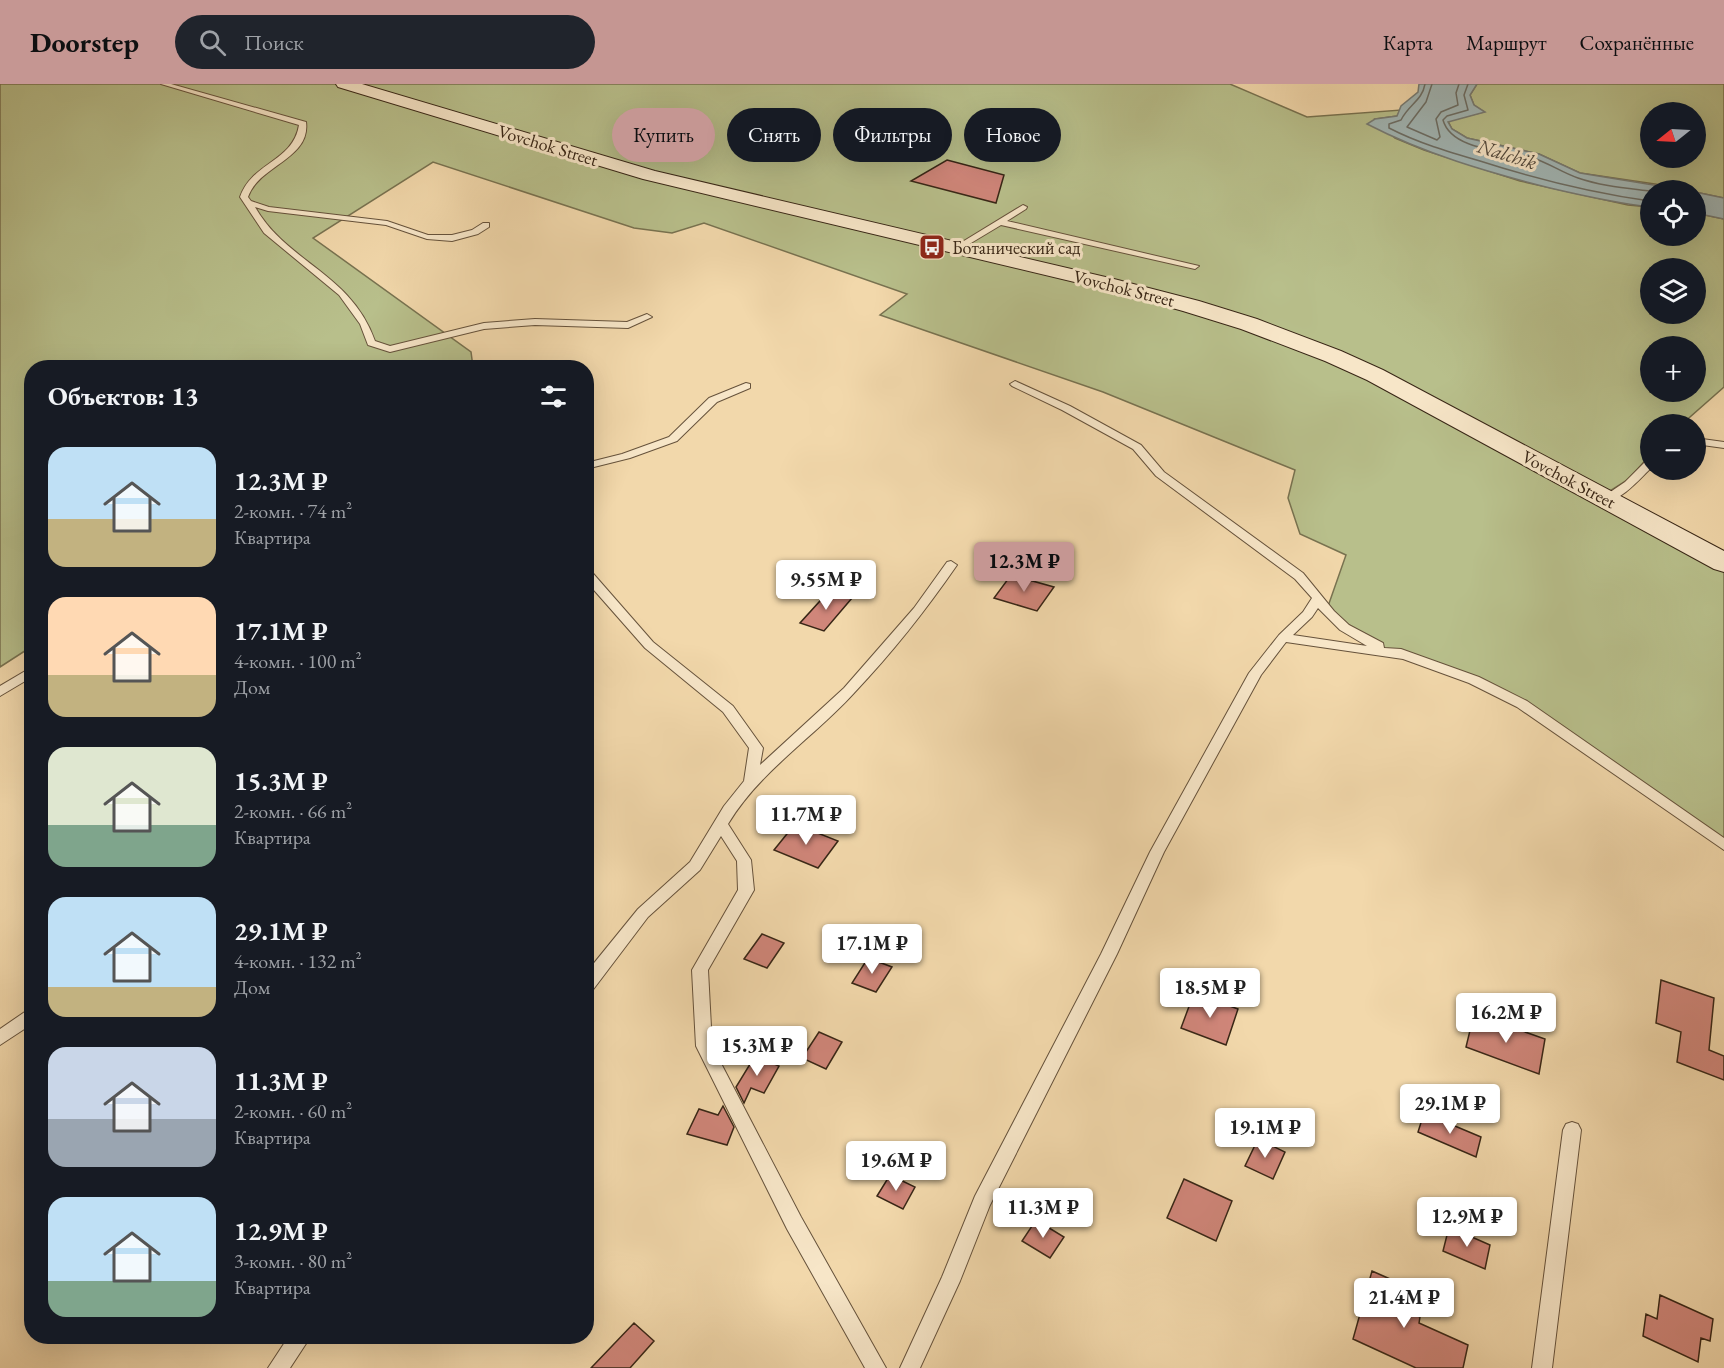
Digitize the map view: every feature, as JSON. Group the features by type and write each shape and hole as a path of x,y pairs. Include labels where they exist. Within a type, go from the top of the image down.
{"street":[{"name":"Vovchok Street","path":"344,84 650,175 1155,295 1224,316 1311,347 1439,408 1724,563"}],"lane":[{"path":"164,84 279,115 303,124 298,143 255,178 245,189 244,197 266,230 329,282 357,309 367,327 371,343 390,349 484,326 535,322 628,325 647,317"},
{"path":"249,203 268,209 387,223 427,237 452,238 475,232 486,225"},
{"path":"958,247 1023,207"},
{"path":"999,222 1195,266"},
{"path":"1015,384 1066,408 1137,447 1160,474 1299,576 1318,598 1326,612 1367,642 1474,680 1522,704 1724,845"},
{"path":"594,464 626,456 673,439 713,400 746,386"},
{"path":"1706,443 1724,445"},
{"path":"1607,499 1629,484 1640,473"},
{"path":"594,976 643,913 695,866 729,810 752,782 849,691 918,611 951,565"},
{"path":"594,582 649,645 728,709 756,748 752,782"},
{"path":"910,1368 950,1281 982,1202 1157,852 1255,673 1283,638 1308,614 1318,598"},
{"path":"1283,638 1405,655"},
{"path":"0,692 24,676"},
{"path":"721,825 744,860 746,890 700,970 704,1046 794,1223 876,1368"},
{"path":"0,1038 24,1020"},
{"path":"1542,1368 1572,1130"},
{"path":"278,1368 295,1344"}],"green space":[{"path":"0,84 1230,84 1307,117 1401,110 1397,116 1375,119 1395,138 1424,150 1520,181 1640,206 1640,246 1706,246 1706,215 1724,219 1724,387 1693,414 1640,414 1640,466 1629,479 1602,496 1724,563 1724,845 1522,704 1474,680 1367,642 1326,612 1346,555 1300,534 1288,498 1295,470 1103,392 880,315 907,294 704,223 672,233 634,228 433,162 313,238 471,352 472,360 24,360 24,652 0,667"},
{"path":"1477,84 1724,84 1724,198 1706,194 1706,180 1640,180 1640,182 1580,173 1539,154 1467,138 1452,129 1448,121 1484,112 1474,105 1470,95"}],"water":[{"name":"Nalchik","path":"1419,84 1477,84 1470,95 1474,105 1485,112 1448,122 1452,129 1467,138 1539,154 1580,173 1640,183 1640,205 1550,188 1480,169 1411,144 1367,124 1375,119 1397,116 1401,106 1418,92"},
{"path":"1706,194 1724,198 1724,219 1706,215"}],"building":[{"path":"952,161 1004,175 996,203 911,181 944,162"},
{"path":"1011,575 1054,587 1037,611 994,598"},
{"path":"830,590 852,598 824,631 800,623"},
{"path":"795,824 838,841 818,868 774,850"},
{"path":"762,934 784,943 767,968 744,959"},
{"path":"868,958 892,967 876,992 852,983"},
{"path":"1661,980 1714,998 1709,1050 1724,1056 1724,1080 1677,1062 1681,1032 1656,1023"},
{"path":"1194,993 1238,1009 1226,1045 1181,1028"},
{"path":"1474,1014 1545,1039 1539,1074 1466,1047"},
{"path":"819,1032 842,1042 826,1069 802,1058"},
{"path":"755,1056 779,1066 764,1093 751,1088 744,1103 736,1087"},
{"path":"723,1106 734,1127 727,1145 687,1134 699,1109 718,1115"},
{"path":"1424,1113 1481,1137 1476,1157 1418,1132"},
{"path":"1258,1139 1285,1152 1273,1179 1245,1166"},
{"path":"890,1175 915,1187 903,1209 877,1196"},
{"path":"1184,1179 1232,1201 1216,1241 1167,1218"},
{"path":"1036,1220 1064,1237 1050,1258 1022,1241"},
{"path":"1449,1227 1490,1245 1485,1269 1443,1251"},
{"path":"1372,1271 1415,1290 1409,1312 1420,1317 1419,1323 1468,1345 1463,1368 1416,1368 1353,1339"},
{"path":"1660,1295 1713,1319 1710,1341 1701,1338 1698,1362 1643,1336 1646,1314 1657,1319"},
{"path":"634,1323 654,1341 630,1368 591,1368"}],"place":[{"name":"Ботанический сад","path":"932,247"}]}
